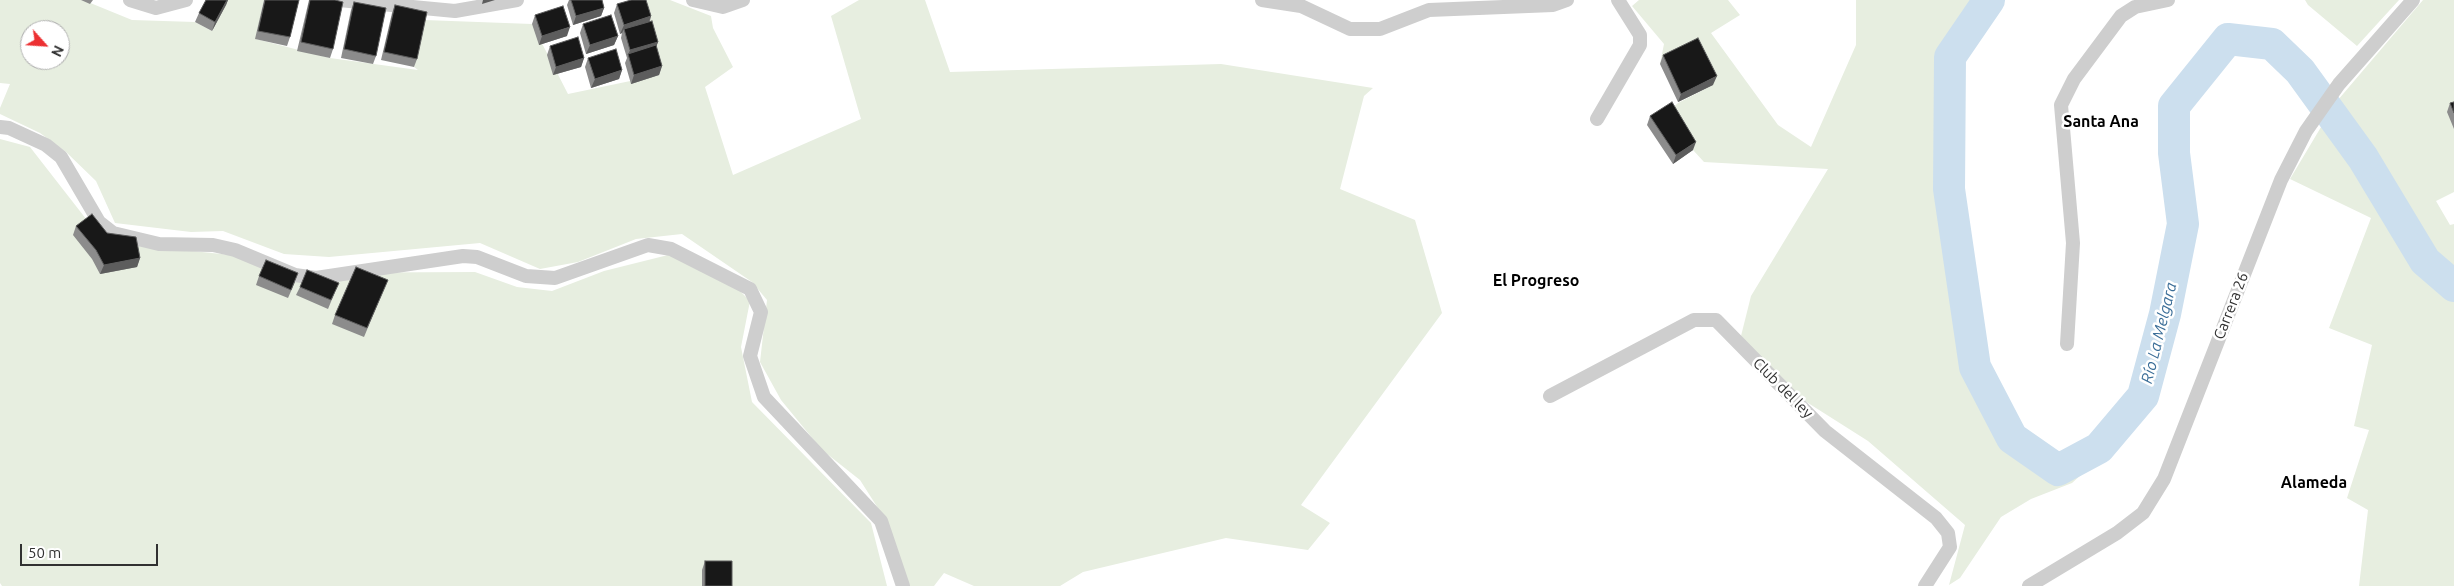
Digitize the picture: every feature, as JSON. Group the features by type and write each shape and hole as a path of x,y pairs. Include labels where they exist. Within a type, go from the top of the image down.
{"street":[{"path":"130,0 156,8 186,0"},
{"path":"339,0 455,11 517,0"},
{"path":"693,0 723,7 743,0"},
{"path":"1262,0 1301,6 1350,29 1380,28 1429,10 1553,6 1568,0"},
{"path":"1597,118 1640,45 1640,35 1618,0"},
{"path":"2067,344 2073,243 2061,105 2074,78 2121,16 2135,7 2168,0"},
{"name":"Carrera 26","path":"2034,585 2117,533 2143,513 2164,479 2278,189 2306,131 2339,84 2413,0"},
{"path":"0,127 9,128 46,145 61,157 99,222 113,233 159,244 213,245 235,250 295,275 316,278 463,256 477,257 526,276 555,278 648,245 671,249 750,290 761,312 750,356 764,397 881,521 903,586"},
{"name":"Club del ley","path":"1550,396 1694,320 1716,320 1825,431 1936,518 1948,533 1950,547 1925,586"}],"shaded area":[{"path":"0,0 83,0 132,20 195,22 212,31 225,0 264,0 256,39 330,58 418,70 414,67 424,20 532,24 568,94 659,75 644,0 670,0 711,16 713,28 733,67 705,87 733,175 861,119 831,16 859,0 925,0 950,72 1221,64 1373,88 1364,96 1340,189 1415,220 1442,313 1301,505 1330,523 1308,550 1226,538 1083,572 1060,586 974,586 944,573 934,586 907,586 890,527 860,480 822,450 781,400 760,362 767,300 752,282 682,234 636,239 578,262 540,269 480,243 329,257 284,254 223,231 191,232 115,223 96,181 66,152 40,133 0,114 0,108 10,84 0,83"},
{"path":"1639,0 1728,0 1740,15 1711,33 1778,125 1811,147 1856,45 1856,0 1976,0 1942,51 1941,195 1966,370 2008,444 2053,476 2103,455 2072,483 2031,499 2001,517 1960,578 1949,585 1965,525 1868,441 1797,396 1741,336 1751,296 1828,169 1704,162 1693,150 1669,111 1678,103 1713,85 1695,47 1660,64 1664,44 1632,6"},
{"path":"2305,0 2399,0 2357,46 2308,5"},
{"path":"2423,0 2454,0 2454,192 2436,201 2450,225 2454,224 2454,279 2430,257 2386,185 2332,107"},
{"path":"2327,117 2423,267 2454,295 2454,586 2359,586 2368,510 2347,498 2369,430 2354,426 2372,345 2329,328 2371,218 2290,179"},
{"path":"0,139 30,147 104,242 241,256 274,273 475,272 517,287 552,291 604,271 672,254 728,279 750,301 741,347 752,402 871,523 887,586 2,586 0,583"}],"building":[{"path":"206,0 227,0 215,22 199,13"},
{"path":"265,0 299,0 290,37 258,31"},
{"path":"310,0 335,0 343,2 333,49 301,42"},
{"path":"571,0 602,0 604,8 576,16"},
{"path":"631,0 646,0 651,16 624,25 617,4"},
{"path":"354,2 386,8 376,56 344,49"},
{"path":"395,5 427,12 417,59 384,52"},
{"path":"563,6 570,27 542,36 535,15"},
{"path":"611,15 618,36 590,45 583,24"},
{"path":"652,21 658,42 630,50 624,29"},
{"path":"578,37 584,58 556,67 550,46"},
{"path":"1698,38 1717,76 1681,94 1663,55"},
{"path":"656,45 662,66 634,75 628,54"},
{"path":"616,49 622,70 595,79 588,58"},
{"path":"1672,102 1696,142 1676,155 1650,116"},
{"path":"2454,102 2454,113 2450,103"},
{"path":"92,214 107,233 136,237 140,258 104,265 96,250 76,226"},
{"path":"266,260 298,273 291,290 259,276"},
{"path":"356,267 388,280 367,328 335,315"},
{"path":"307,270 339,283 331,300 300,287"},
{"path":"705,561 732,561 732,586 705,586"}],"waterway":[{"name":"Río La Melgara","path":"1989,0 1950,57 1949,189 1975,367 2012,438 2058,470 2099,448 2143,396 2165,314 2183,224 2174,153 2174,106 2228,39 2272,44 2300,71 2363,158 2425,261 2454,286"}],"district":[{"name":"Santa Ana","path":"2101,122"},
{"name":"El Progreso","path":"1536,281"},
{"name":"Alameda","path":"2314,483"}]}
